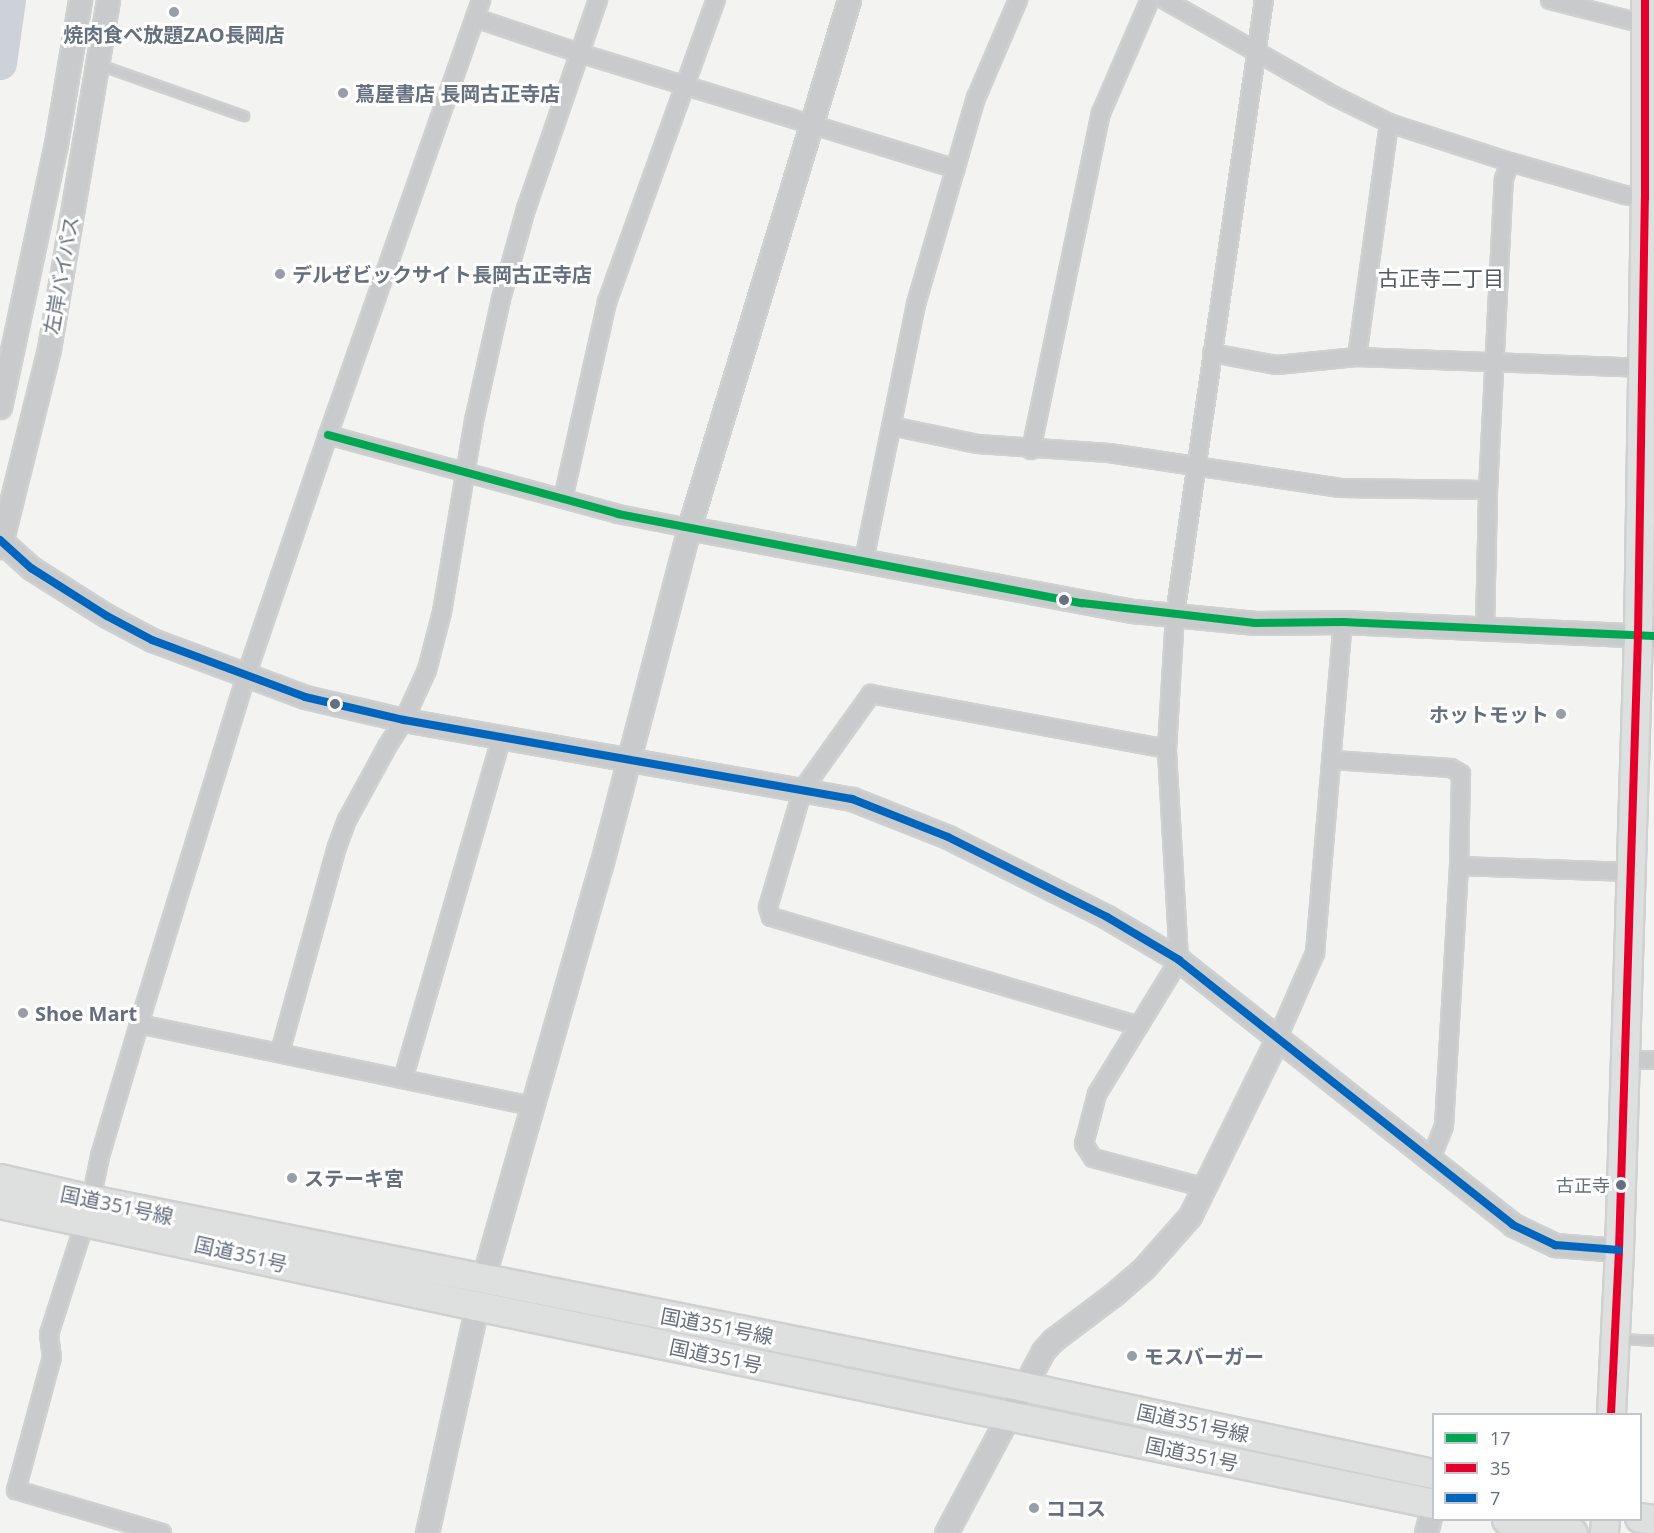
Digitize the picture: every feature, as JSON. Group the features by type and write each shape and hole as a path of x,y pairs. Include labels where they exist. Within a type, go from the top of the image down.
{"highway":[{"name":"国道351号線","path":"0,1179 88,1211"},
{"name":"国道351号","path":"0,1204 88,1211 479,1293 1007,1416 1432,1504"},
{"name":"国道351号線","path":"479,1293 1024,1387 1432,1474"},
{"path":"1512,1521 1573,1533"}],"main road":[{"path":"1611,1413 1616,1339 1630,872 1646,636 1640,368 1649,199 1645,12"}],"street":[{"name":"左岸バイパス","path":"0,407 56,144 80,0"},
{"name":"左岸バイパス","path":"0,543 49,349 108,0"},
{"path":"162,1533 16,1490 52,1357 49,1334 88,1211 100,1156 139,1024 246,676 481,0"},
{"path":"279,1052 337,847 362,791 404,720 427,670 442,612 474,421 517,238 598,0"},
{"path":"563,499 607,302 716,0"},
{"path":"427,1533 479,1293 629,759 689,528 849,0"},
{"path":"864,560 916,304 976,98 1018,0"},
{"path":"1031,450 1101,114 1150,0"},
{"path":"1165,0 1334,96 1389,123 1510,162 1625,195 1649,199"},
{"path":"1206,1188 1093,1158 1084,1144 1097,1094 1179,960 1167,749 1175,615 1264,0"},
{"path":"1550,0 1645,12"},
{"path":"475,18 579,53 687,84 957,169"},
{"path":"56,144 71,117 81,66 97,64"},
{"path":"1357,357 1389,123"},
{"path":"1485,627 1488,490 1504,179 1510,162"},
{"path":"1212,353 1277,365 1357,357 1640,368"},
{"path":"891,426 978,444 1031,450 1109,453 1340,488 1488,490"},
{"path":"328,435 464,474 618,514 1082,603 1255,623 1343,622 1646,636"},
{"path":"0,543 32,568 107,616 152,640 305,697 404,720 852,799 948,837 1107,917 1179,960 1513,1225 1539,1239 1578,1248 1619,1250"},
{"path":"946,1533 1043,1352 1053,1340 1113,1295 1144,1268 1190,1216 1206,1188 1316,953 1343,622"},
{"path":"1139,1026 771,917 768,907 803,789 871,694 1167,749"},
{"path":"403,1079 502,736"},
{"path":"1333,760 1451,768 1461,774 1459,866 1443,1126 1431,1158"},
{"path":"1459,866 1630,872"},
{"path":"139,1024 532,1106"},
{"path":"1625,1060 1654,1060"},
{"path":"1426,1533 1432,1508"}],"lane":[{"path":"97,64 244,116"},
{"path":"1616,1339 1654,1341"}],"waterway":[{"path":"0,63 9,0"}],"transit line":[{"name":"35","path":"1611,1413 1619,1250 1638,635 1645,198 1645,0"},
{"name":"17","path":"328,435 618,514 1082,603 1255,623 1343,622 1654,636"},
{"name":"7","path":"0,540 31,568 107,616 152,640 305,697 404,720 852,799 948,837 1107,917 1179,960 1513,1225 1555,1245 1619,1250"}],"place":[{"name":"焼肉食べ放題ZAO長岡店","path":"174,12"},
{"name":"蔦屋書店 長岡古正寺店","path":"343,93"},
{"name":"デルゼビックサイト長岡古正寺店","path":"280,274"},
{"name":"ホットモット","path":"1561,714"},
{"name":"Shoe Mart","path":"23,1013"},
{"name":"ステーキ宮","path":"292,1178"},
{"name":"古正寺","path":"1621,1185"},
{"name":"モスバーガー","path":"1132,1356"},
{"name":"ココス","path":"1034,1508"}],"district":[{"name":"古正寺二丁目","path":"1441,278"}]}
